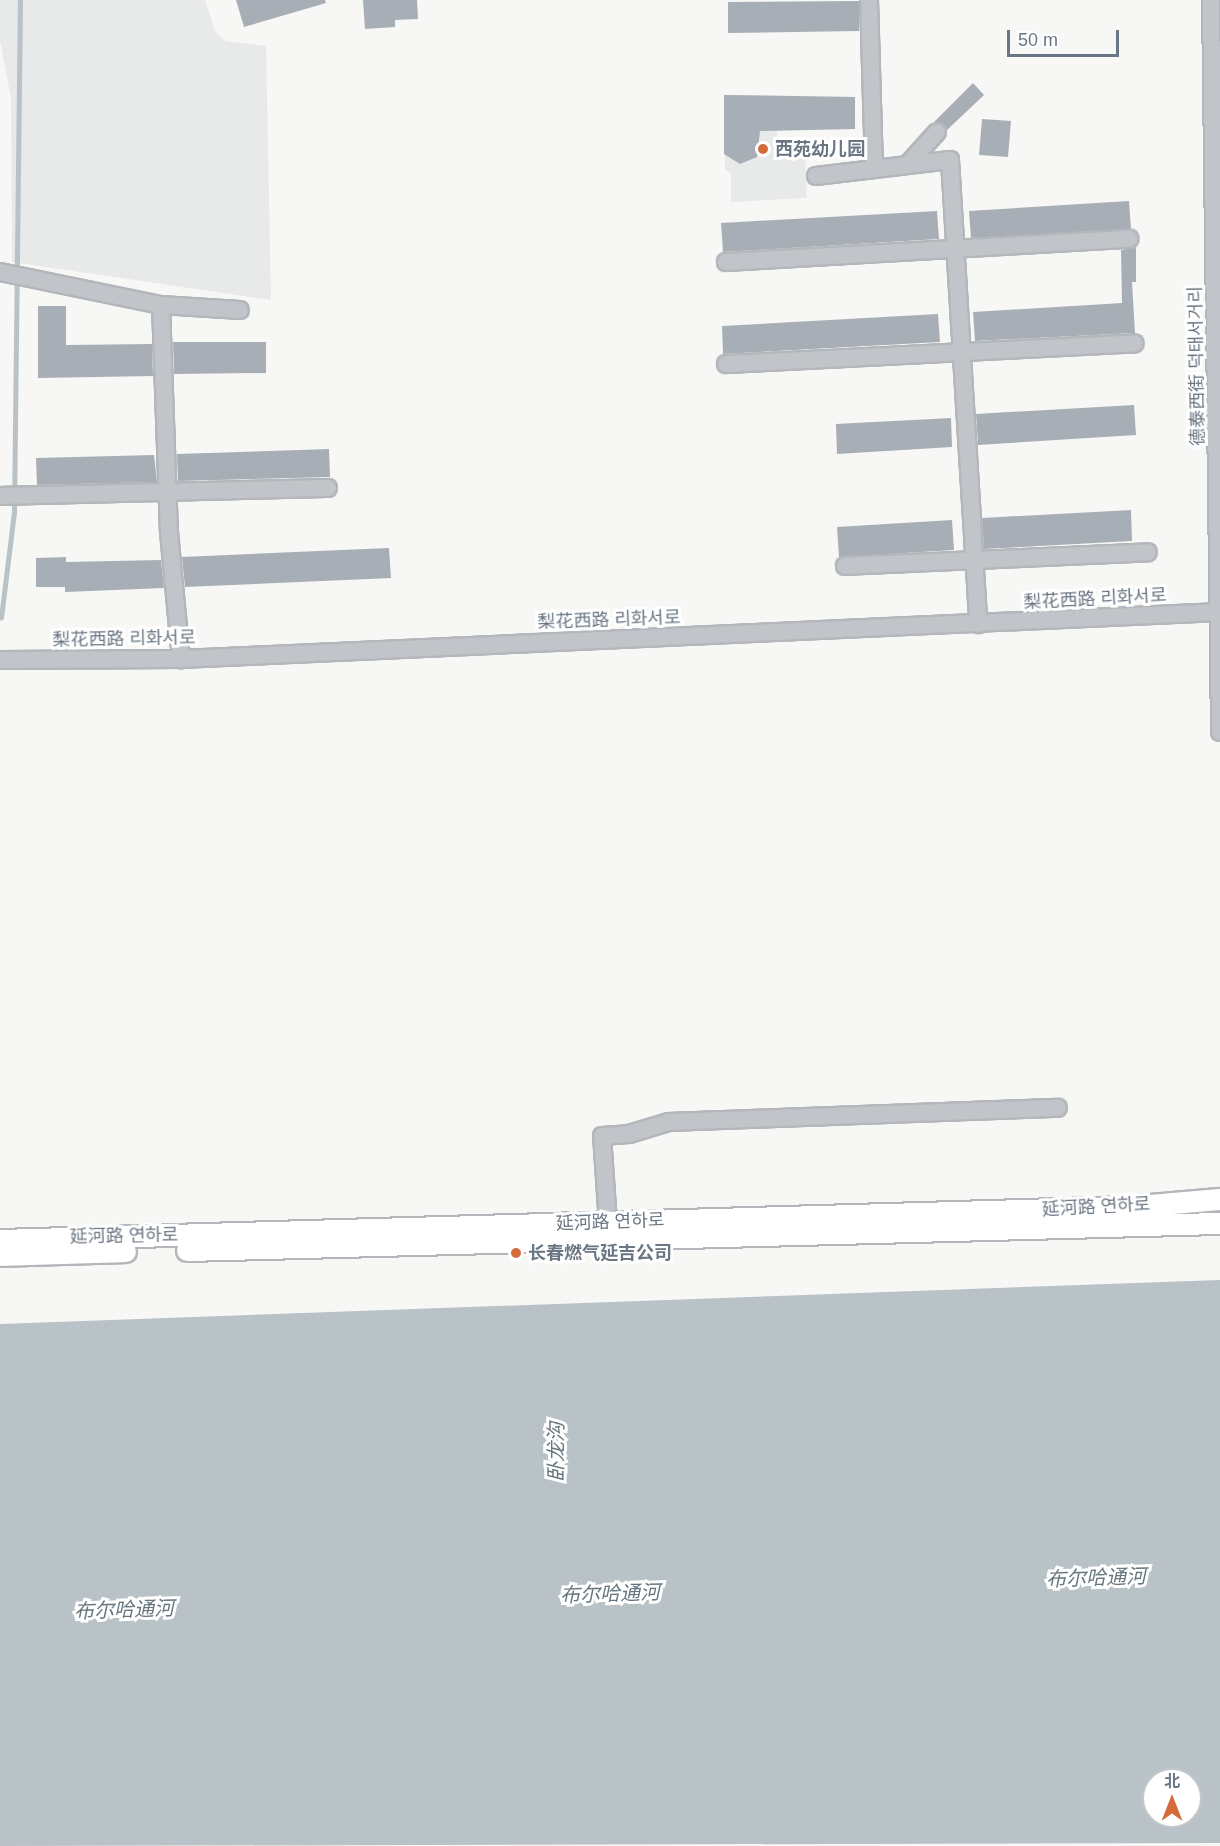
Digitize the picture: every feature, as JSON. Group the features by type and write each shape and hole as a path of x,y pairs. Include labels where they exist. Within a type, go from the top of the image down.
{"main road":[{"name":"延河路 연하로","path":"0,1240 1126,1207 1220,1198"},
{"name":"延河路 연하로","path":"0,1255 1220,1223"}],"street":[{"path":"869,0 874,169"},
{"name":"德泰西街 덕태서거리","path":"1211,0 1220,732"},
{"path":"909,164 937,132"},
{"path":"816,176 950,159 978,624"},
{"path":"726,262 1129,239"},
{"path":"7,273 161,305 240,310"},
{"path":"161,305 168,494 181,659"},
{"path":"726,364 1134,343"},
{"path":"1,496 168,494 328,488"},
{"path":"844,566 1148,552"},
{"name":"梨花西路 리화서로","path":"0,660 181,659 1220,612"},
{"path":"608,1222 602,1136 629,1134 669,1122 1058,1108"}],"shaded area":[{"path":"0,0 205,0 215,31 225,41 266,46 271,300 12,262 11,99 0,40"},
{"name":"西苑幼儿园","path":"724,95 855,97 855,129 777,130 777,144 799,144 805,153 807,198 731,202 731,173 725,170"}],"water":[{"name":"布尔哈通河","path":"1220,1280 1220,1843 0,1846 0,1324"}],"building":[{"path":"236,0 325,0 326,3 244,27"},
{"path":"363,0 417,0 418,19 395,20 395,27 365,29"},
{"path":"859,1 859,31 728,33 728,2"},
{"path":"973,83 984,95 947,130 944,124 934,122"},
{"path":"724,95 855,97 855,129 760,131 757,157 740,164 724,154"},
{"path":"982,119 1011,121 1008,157 979,155"},
{"path":"1129,201 1131,229 971,238 969,211"},
{"path":"937,211 939,239 723,252 721,223"},
{"path":"1136,247 1136,282 1132,282 1135,333 975,341 973,312 1122,303 1121,250"},
{"path":"38,306 66,306 66,345 152,344 153,376 38,378"},
{"path":"938,314 940,342 723,354 722,326"},
{"path":"173,342 266,342 266,373 174,374"},
{"path":"1134,405 1136,435 978,445 976,414"},
{"path":"951,418 952,447 837,454 836,424"},
{"path":"329,449 330,477 178,481 177,454"},
{"path":"154,455 157,482 37,485 36,458"},
{"path":"1131,510 1132,541 984,549 982,518"},
{"path":"952,520 954,550 839,557 837,527"},
{"path":"389,548 391,578 185,587 182,557"},
{"path":"66,557 66,562 161,560 164,588 65,592 65,587 36,587 36,558"}],"waterway":[{"name":"卧龙沟","path":"1,618 14,512 20,0"}],"place":[{"name":"西苑幼儿园","path":"763,149"},
{"name":"长春燃气延吉公司","path":"516,1253"}]}
